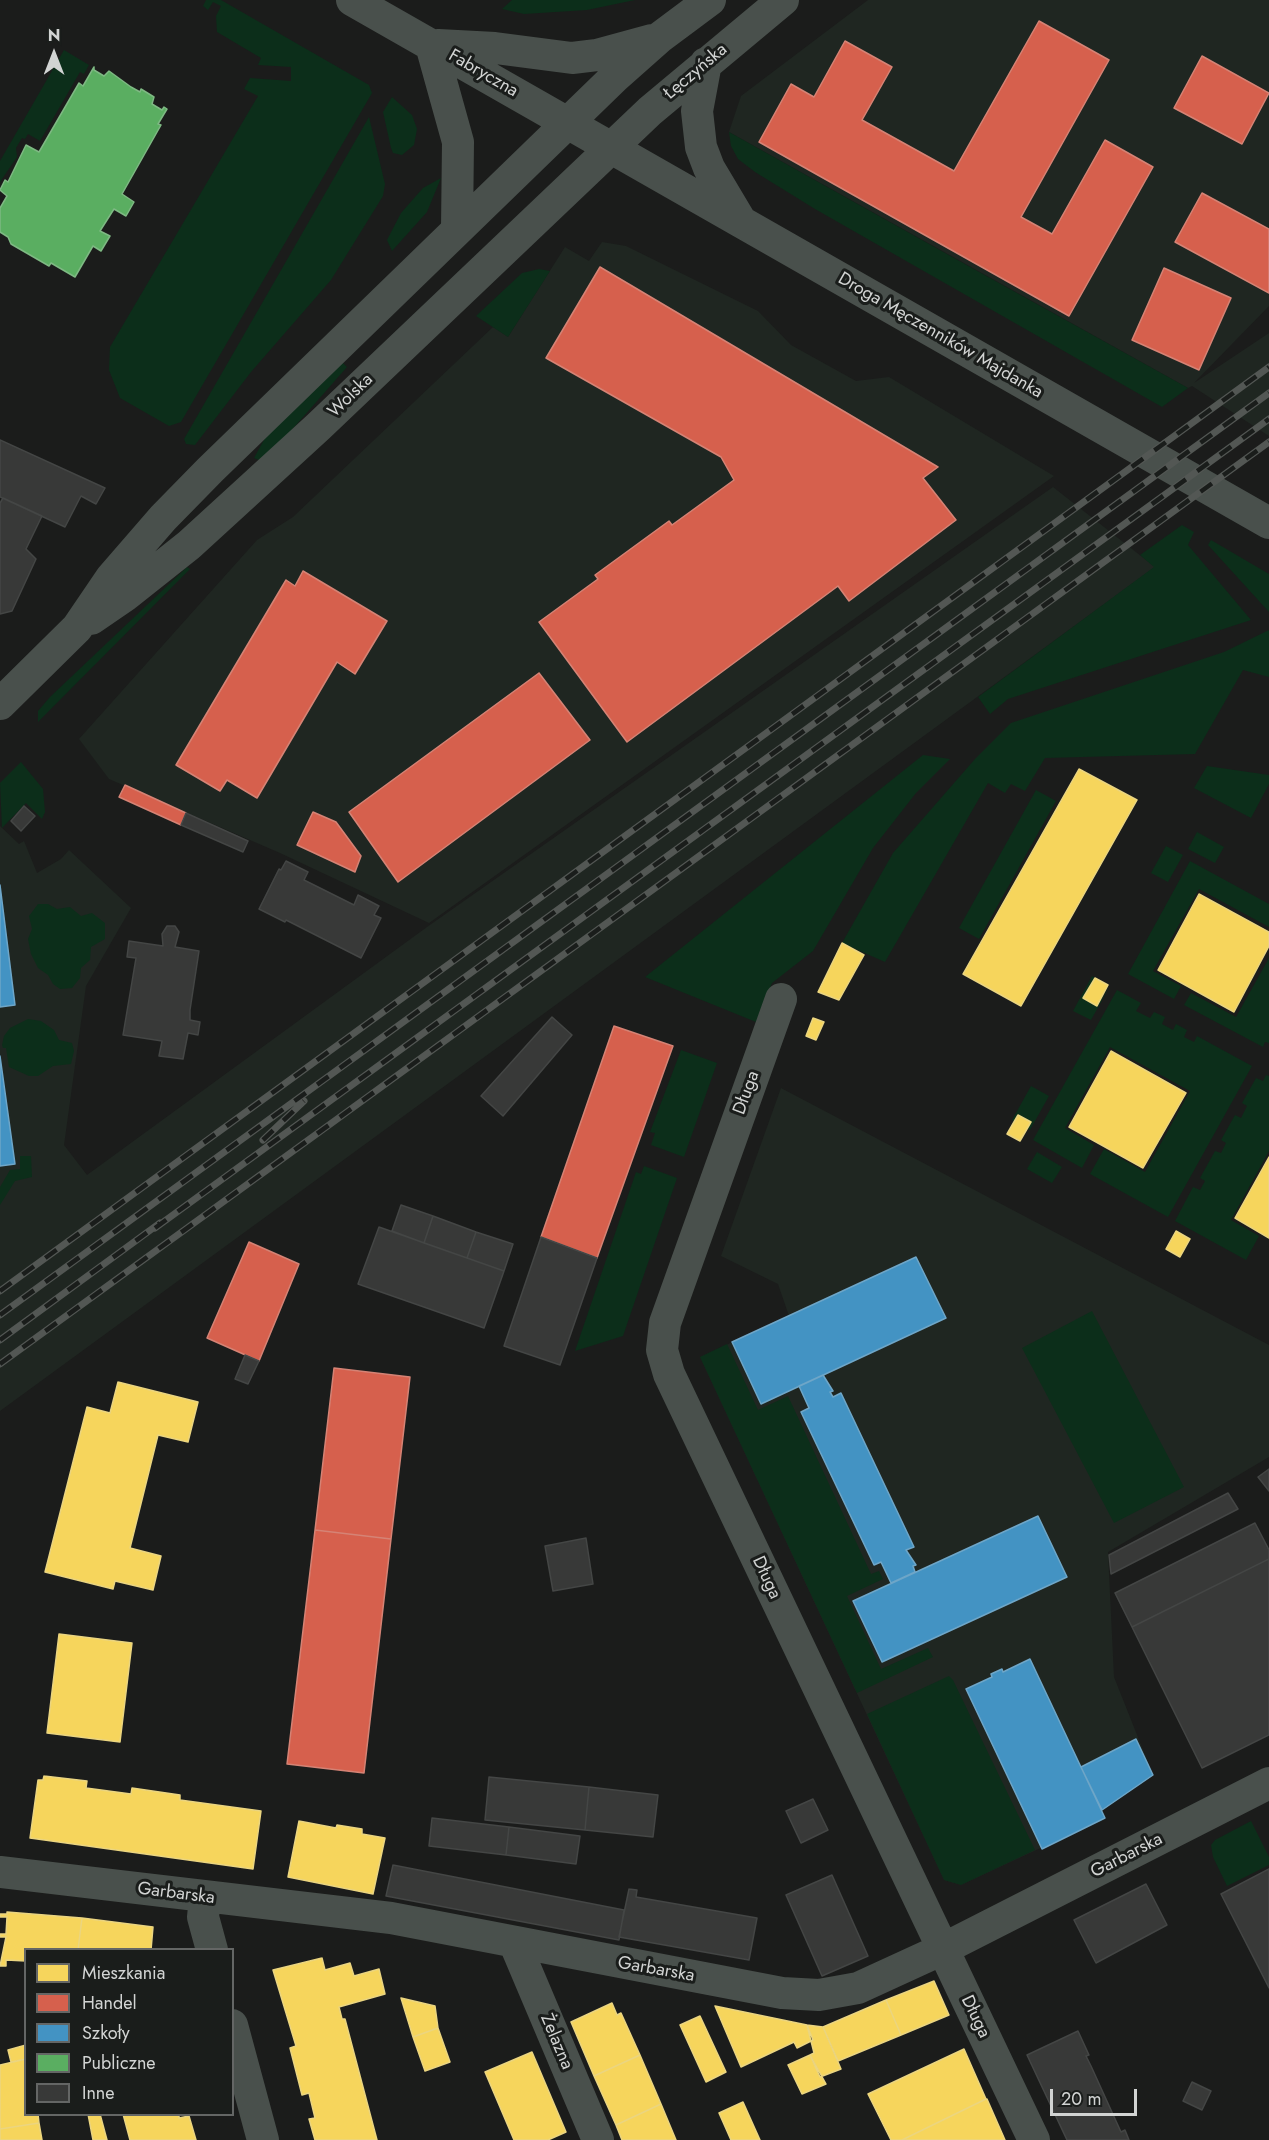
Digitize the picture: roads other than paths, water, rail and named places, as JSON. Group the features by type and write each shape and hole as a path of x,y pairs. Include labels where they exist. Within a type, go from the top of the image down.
{"street":[{"name":"Fabryczna","path":"352,0 613,148"},
{"path":"569,124 615,77 659,38 710,0"},
{"name":"Łęczyńska","path":"613,148 650,111 783,0"},
{"path":"457,228 458,142 431,45 495,48 572,58 597,55 659,38"},
{"path":"706,63 698,111 701,147 709,168 740,221"},
{"name":"Wolska","path":"77,628 111,578 163,518 457,228 569,124"},
{"name":"Wolska","path":"0,704 77,628 126,595 189,545 318,427 613,148"},
{"name":"Droga Męczenników Majdanka","path":"613,148 1269,523"},
{"path":"210,470 239,498"},
{"name":"Długa","path":"781,999 665,1323 663,1350 669,1374 1034,2140"},
{"name":"Garbarska","path":"0,1872 391,1918 515,1944 782,1993 819,1995 858,1988 943,1949 1269,1783"},
{"path":"205,1897 204,1917 212,1948"},
{"name":"Żelazna","path":"515,1944 598,2140"},
{"path":"234,2032 263,2140"}],"railway":[{"path":"0,1291 1269,367"},
{"path":"0,1315 1269,393"},
{"path":"155,1228 1269,419"},
{"path":"0,1364 1269,442"},
{"path":"263,1140 304,1101"},
{"path":"0,1340 160,1223"}]}
